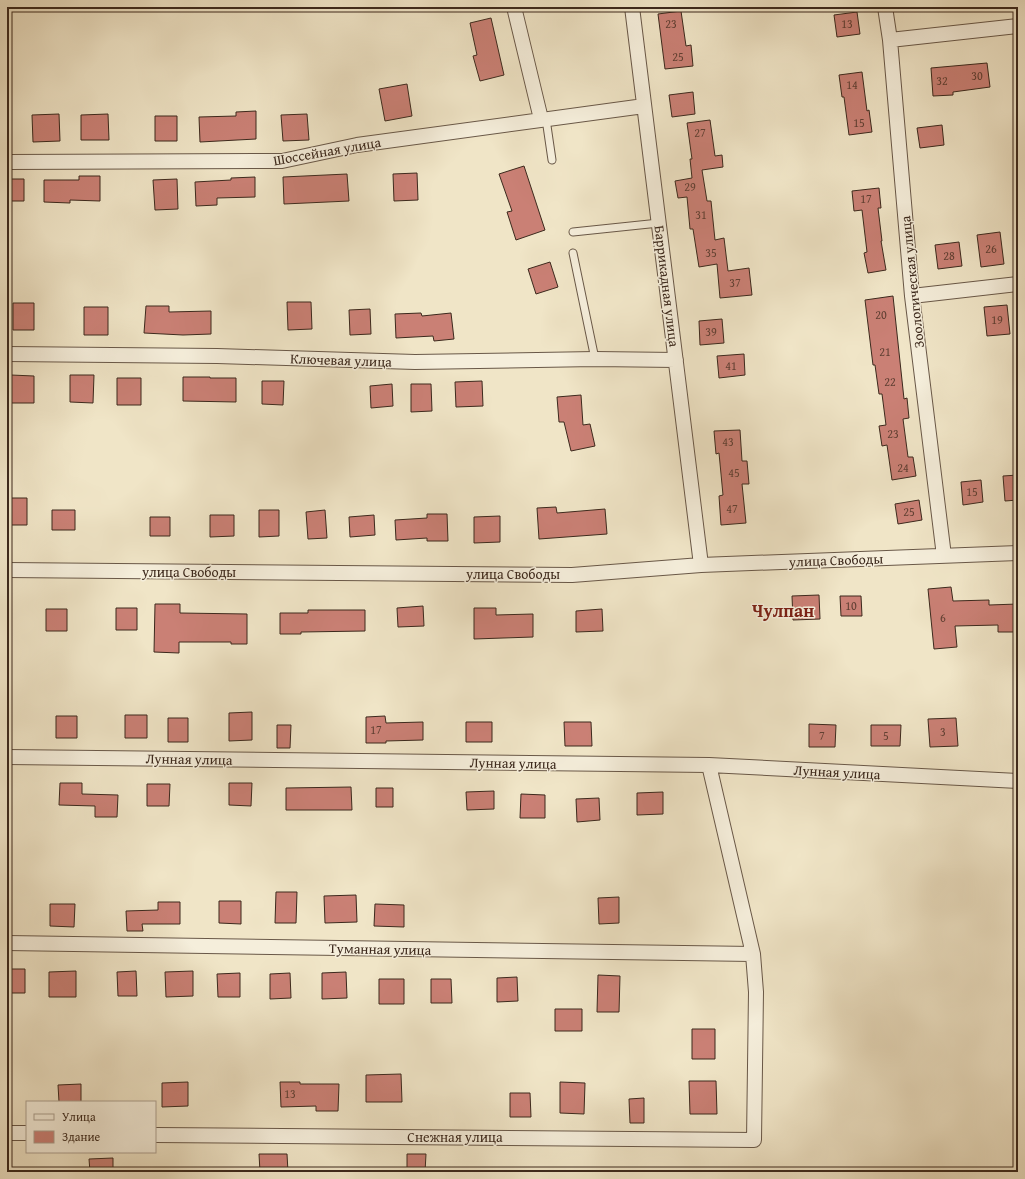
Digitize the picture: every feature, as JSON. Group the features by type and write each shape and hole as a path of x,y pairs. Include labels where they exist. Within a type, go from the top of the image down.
{"street":[{"path":"514,7 544,119"},
{"name":"Баррикадная улица","path":"632,7 701,565"},
{"name":"Зоологическая улица","path":"885,7 890,40 912,296 944,556"},
{"path":"890,40 1018,26"},
{"name":"Шоссейная улица","path":"7,162 282,161 357,145 644,106"},
{"path":"912,296 1018,284"},
{"name":"Ключевая улица","path":"7,354 217,356 415,362 595,359 676,360"},
{"name":"улица Свободы","path":"7,570 572,575 701,565 1018,553"},
{"name":"Лунная улица","path":"7,757 708,765 1018,781"},
{"path":"708,765 753,954"},
{"name":"Туманная улица","path":"7,943 753,954"},
{"name":"Снежная улица","path":"156,1134 754,1140 756,992 753,954"},
{"path":"7,1133 26,1134"}],"lane":[{"path":"544,119 552,160"},
{"path":"573,232 659,223"},
{"path":"573,253 595,359"}],"building":[{"path":"681,11 686,46 691,45 693,66 665,69 658,14"},
{"path":"857,12 860,34 837,37 834,15"},
{"path":"491,18 504,75 480,81 473,56 477,55 470,23"},
{"path":"987,63 990,87 953,92 953,95 933,96 931,68"},
{"path":"862,72 867,111 869,110 872,132 849,135 844,97 842,97 839,75"},
{"path":"407,84 412,116 385,121 379,89"},
{"path":"693,92 695,114 672,117 669,95"},
{"path":"256,111 256,139 200,142 199,117 236,116 236,112"},
{"path":"59,114 60,141 33,142 32,115"},
{"path":"108,114 109,140 81,140 81,115"},
{"path":"307,114 309,140 283,141 281,115"},
{"path":"155,116 177,116 177,141 155,141"},
{"path":"710,120 715,156 722,155 723,167 702,170 707,201 711,201 715,240 724,238 728,271 749,268 752,295 720,298 717,264 699,267 693,229 690,229 687,197 678,198 675,181 692,178 690,159 692,159 687,123"},
{"path":"942,125 944,145 920,148 917,128"},
{"path":"524,166 545,230 516,240 507,212 512,211 499,174"},
{"path":"417,173 418,200 394,201 393,174"},
{"path":"347,174 349,201 284,204 283,177"},
{"path":"79,176 100,176 100,201 70,200 70,203 44,202 44,180 79,180"},
{"path":"255,177 255,197 217,198 217,205 196,206 195,182"},
{"path":"7,179 24,179 24,201 7,201"},
{"path":"177,179 178,209 155,210 153,180"},
{"path":"879,188 881,208 878,208 881,241 886,270 868,273 864,253 867,252 862,210 854,211 852,191"},
{"path":"1000,232 1004,264 981,267 977,235"},
{"path":"959,242 962,266 938,269 935,245"},
{"path":"550,262 558,287 536,294 528,269"},
{"path":"893,296 904,399 907,398 909,418 903,419 908,457 913,457 916,476 892,480 887,445 882,446 879,426 886,425 882,394 879,394 875,365 873,365 865,300"},
{"path":"287,302 311,302 312,329 288,330"},
{"path":"13,303 34,303 34,330 13,330"},
{"path":"1007,305 1010,334 987,336 984,307"},
{"path":"146,306 169,306 169,312 211,311 211,334 183,335 144,333"},
{"path":"84,307 108,307 108,335 84,335"},
{"path":"370,309 371,334 350,335 349,310"},
{"path":"421,313 422,316 451,313 454,339 434,341 433,336 396,338 395,314"},
{"path":"722,319 724,343 700,345 699,321"},
{"path":"744,354 745,375 719,378 717,356"},
{"path":"11,375 34,376 34,403 10,403"},
{"path":"70,375 94,375 93,403 70,402"},
{"path":"183,377 236,378 236,402 183,401"},
{"path":"117,378 141,378 141,405 117,405"},
{"path":"262,381 284,381 283,405 262,404"},
{"path":"482,381 483,406 456,407 455,382"},
{"path":"392,384 393,406 371,408 370,386"},
{"path":"411,384 431,384 432,411 411,412"},
{"path":"581,395 583,425 590,424 595,446 571,451 564,422 559,422 557,397"},
{"path":"740,430 742,461 747,461 749,484 742,484 746,523 721,525 719,496 723,495 719,453 716,454 714,431"},
{"path":"1018,475 1018,500 1005,501 1003,476"},
{"path":"981,480 983,502 963,505 961,482"},
{"path":"7,498 27,498 27,525 7,525"},
{"path":"919,500 922,520 898,524 895,504"},
{"path":"556,507 557,513 605,509 607,534 539,539 537,508"},
{"path":"52,510 75,510 75,530 52,530"},
{"path":"259,510 279,510 279,536 259,537"},
{"path":"325,510 327,538 308,539 306,512"},
{"path":"427,514 447,514 448,541 427,541 427,538 396,540 395,520 427,518"},
{"path":"210,515 234,515 234,536 210,537"},
{"path":"374,515 375,535 350,537 349,517"},
{"path":"500,516 500,542 474,543 474,517"},
{"path":"150,517 170,517 170,536 150,536"},
{"path":"951,587 953,601 989,600 989,605 1018,604 1018,632 998,632 998,625 955,626 957,647 934,649 928,589"},
{"path":"819,595 820,619 793,620 792,596"},
{"path":"840,596 861,596 862,616 841,616"},
{"path":"155,604 180,604 180,613 247,614 247,644 231,644 231,642 179,642 179,653 154,652"},
{"path":"423,606 424,626 398,627 397,608"},
{"path":"116,608 137,608 137,630 116,630"},
{"path":"474,608 496,608 496,615 533,614 533,637 474,639"},
{"path":"46,609 67,609 67,631 46,631"},
{"path":"602,609 603,631 576,632 576,611"},
{"path":"308,610 365,610 365,631 301,632 301,634 280,634 280,613 308,613"},
{"path":"252,712 252,740 229,741 229,713"},
{"path":"125,715 147,715 147,738 125,738"},
{"path":"56,716 77,716 77,738 56,738"},
{"path":"385,716 386,723 423,722 423,740 366,743 366,717"},
{"path":"168,718 188,718 188,742 168,742"},
{"path":"956,718 958,746 930,747 928,719"},
{"path":"466,722 492,722 492,742 466,742"},
{"path":"564,722 591,722 592,746 565,746"},
{"path":"809,724 836,725 835,747 809,747"},
{"path":"277,725 291,725 290,748 277,748"},
{"path":"871,725 901,725 900,746 871,746"},
{"path":"60,783 82,783 82,794 118,795 117,817 95,817 95,806 59,805"},
{"path":"229,783 252,783 251,806 229,805"},
{"path":"147,784 170,784 169,806 147,806"},
{"path":"351,787 352,810 286,810 286,788"},
{"path":"376,788 393,788 393,807 376,807"},
{"path":"494,791 494,809 467,810 466,792"},
{"path":"663,792 663,814 637,815 637,793"},
{"path":"521,794 545,795 545,818 520,818"},
{"path":"599,798 600,820 577,822 576,799"},
{"path":"276,892 297,892 296,923 275,923"},
{"path":"356,895 357,922 325,923 324,896"},
{"path":"619,897 619,923 599,924 598,898"},
{"path":"219,901 241,901 241,924 219,923"},
{"path":"158,902 180,902 180,924 142,924 143,931 127,931 126,911 158,910"},
{"path":"50,904 75,904 74,927 50,926"},
{"path":"375,904 404,905 404,927 374,926"},
{"path":"7,969 25,969 25,993 7,993"},
{"path":"76,971 76,997 49,997 49,972"},
{"path":"136,971 137,996 118,996 117,972"},
{"path":"193,971 193,996 166,997 165,972"},
{"path":"346,972 347,998 322,999 322,973"},
{"path":"240,973 240,997 218,997 217,974"},
{"path":"290,973 291,998 270,999 270,974"},
{"path":"598,975 620,976 619,1012 597,1012"},
{"path":"517,977 518,1001 497,1002 497,978"},
{"path":"379,979 404,979 404,1004 379,1004"},
{"path":"431,979 451,979 452,1003 431,1003"},
{"path":"555,1009 582,1009 582,1031 555,1031"},
{"path":"692,1029 715,1029 715,1059 692,1059"},
{"path":"401,1074 402,1102 366,1102 366,1075"},
{"path":"689,1081 716,1081 717,1114 690,1114"},
{"path":"188,1082 188,1106 162,1107 162,1083"},
{"path":"280,1082 300,1082 300,1084 339,1084 338,1111 316,1111 316,1106 281,1107"},
{"path":"560,1082 585,1083 584,1114 560,1113"},
{"path":"81,1084 81,1101 59,1101 58,1085"},
{"path":"510,1093 530,1093 531,1117 510,1117"},
{"path":"644,1098 644,1123 630,1123 629,1099"},
{"path":"259,1154 287,1154 288,1172 260,1172"},
{"path":"407,1154 426,1154 425,1172 407,1172"},
{"path":"113,1158 113,1172 90,1172 89,1159"}],"district":[{"name":"Чулпан","path":"783,611"}]}
